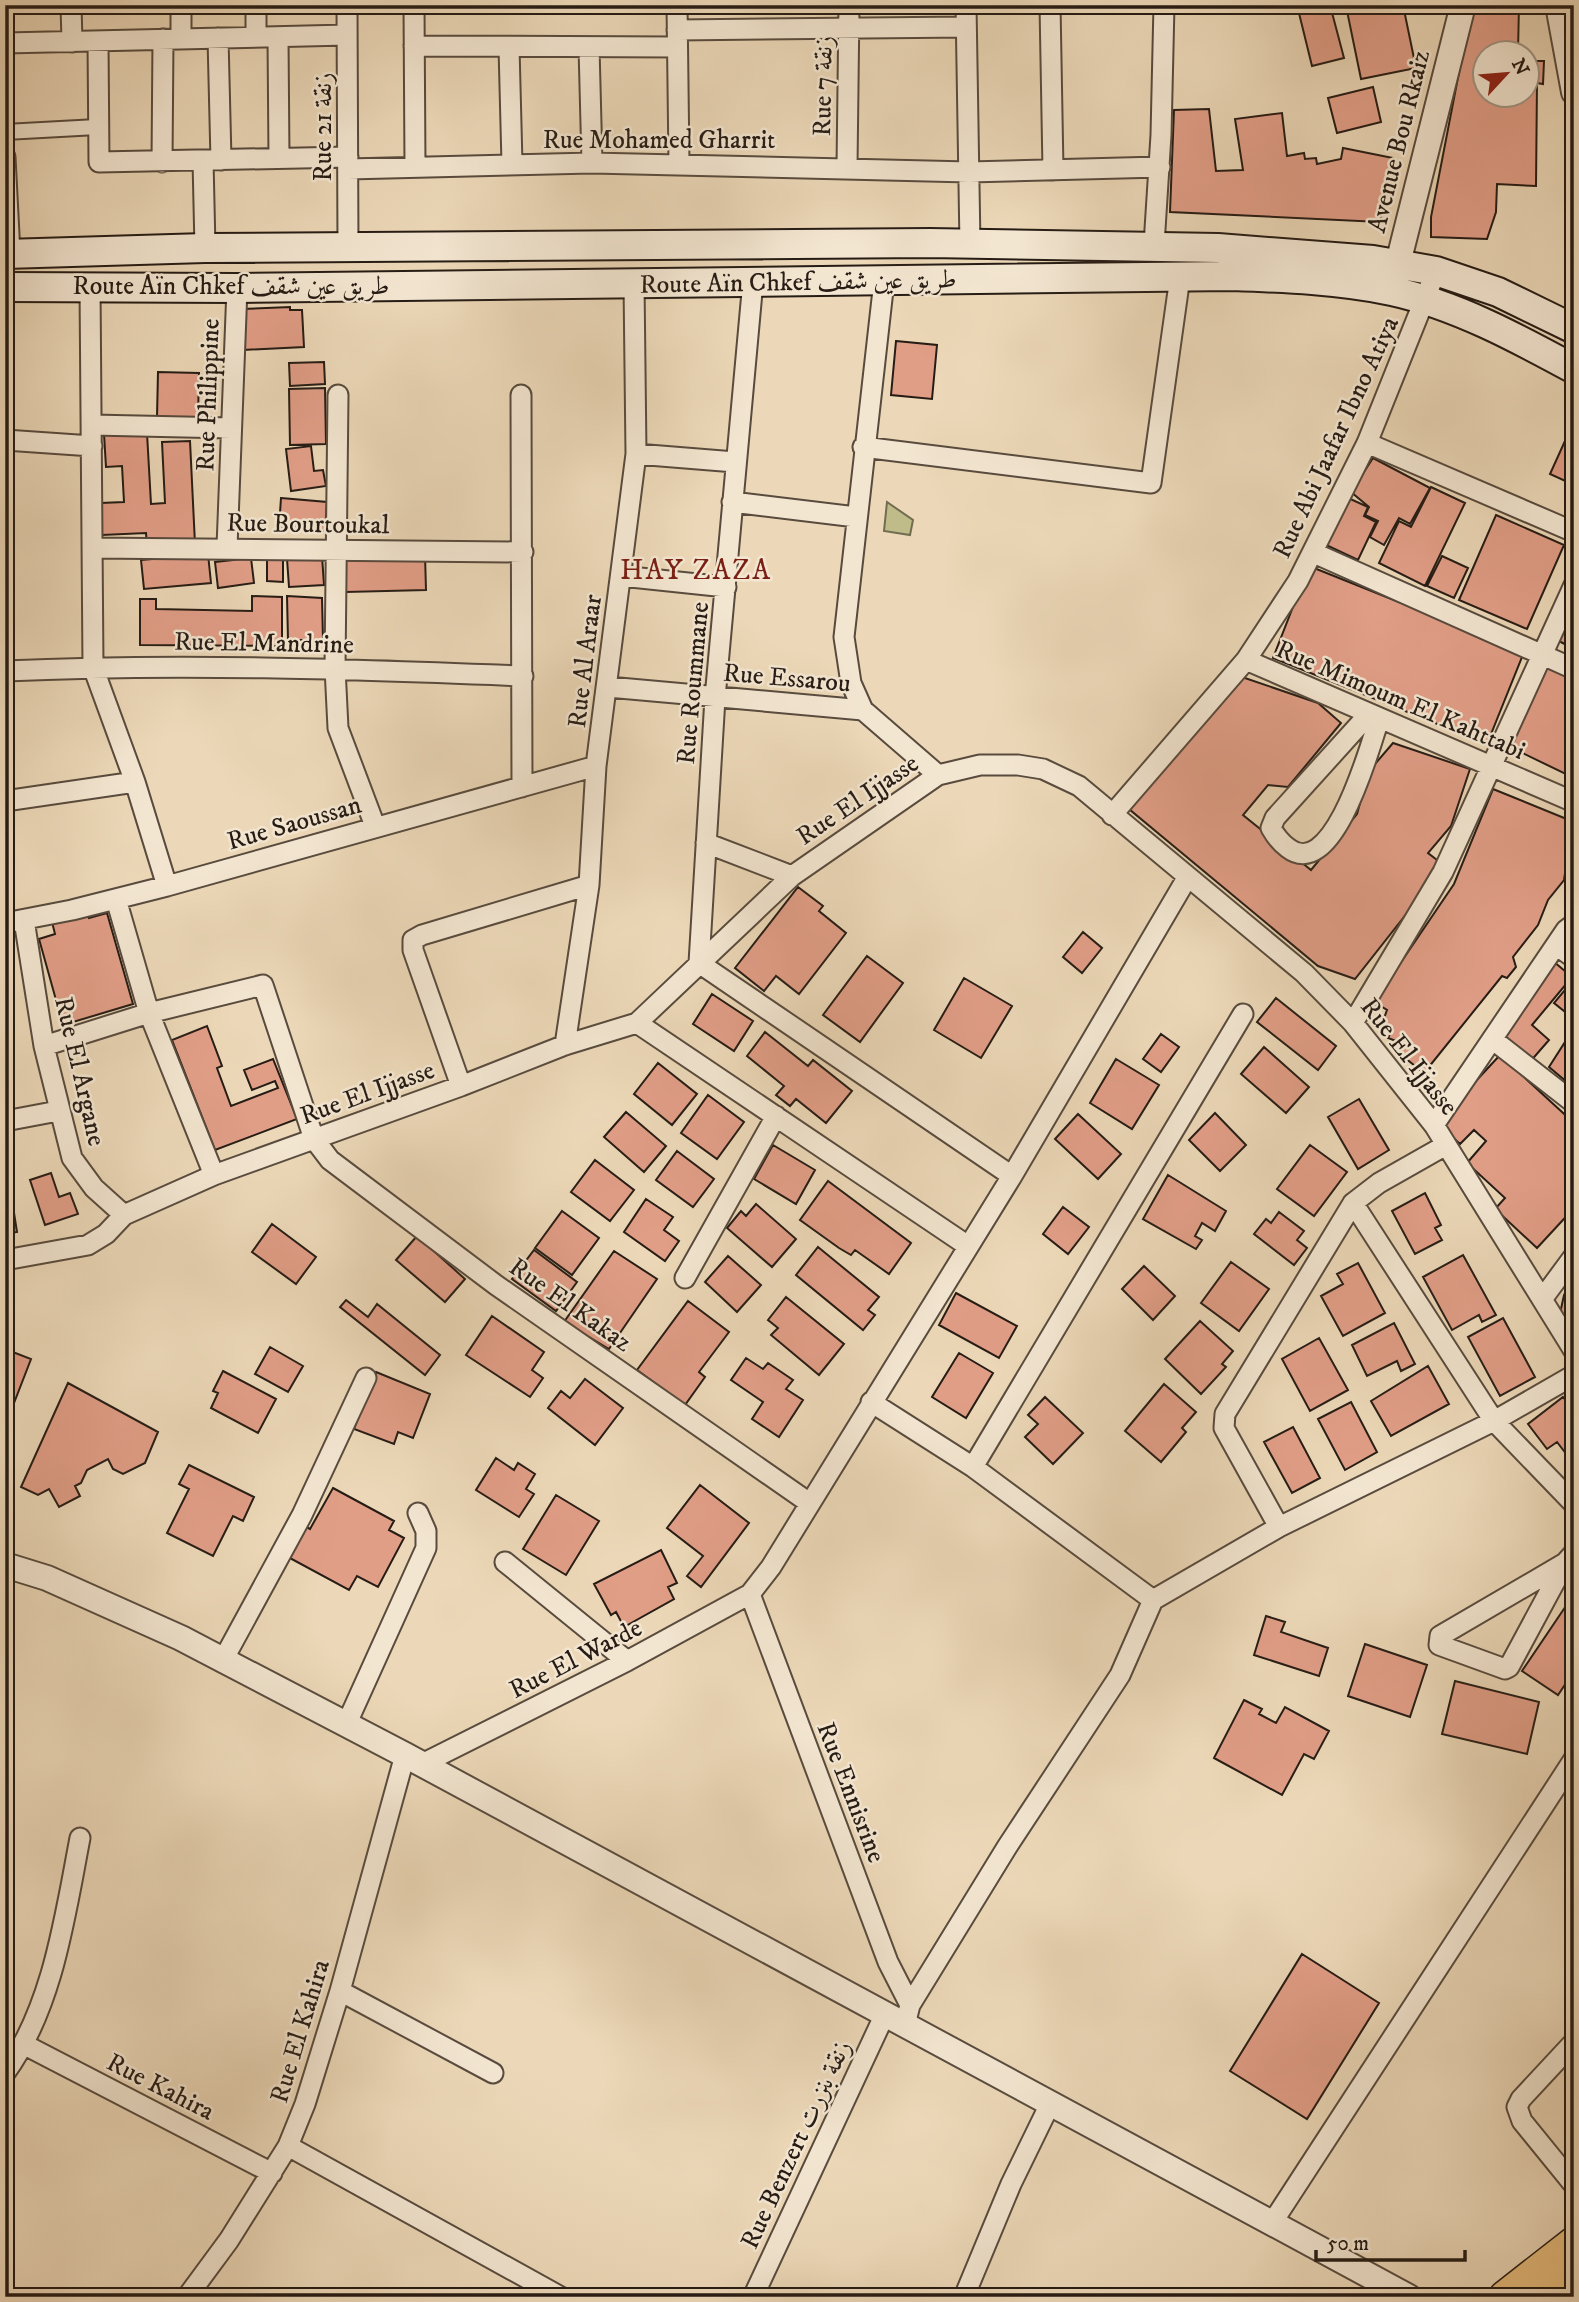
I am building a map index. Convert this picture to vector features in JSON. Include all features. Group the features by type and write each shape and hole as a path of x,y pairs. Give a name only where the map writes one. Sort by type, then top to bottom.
{"main road":[{"name":"Route Aïn Chkef طريق عين شقف","path":"8,254 205,248 970,245 1154,245 1267,250 1398,263 1436,271 1498,292 1574,329"},
{"name":"Route Aïn Chkef طريق عين شقف","path":"5,287 237,288 753,281 1294,278 1392,291 1426,300 1472,319 1574,369"},
{"path":"1505,2297 1574,2243"},
{"path":"1555,2297 1574,2282"}],"street":[{"path":"71,5 72,42"},
{"path":"162,162 172,39 181,5"},
{"path":"256,37 257,5"},
{"name":"Rue 21 زنقة","path":"347,5 348,248"},
{"path":"414,5 415,167"},
{"path":"677,5 679,164"},
{"name":"Rue 7 زنقة","path":"847,167 849,5"},
{"path":"966,5 970,245"},
{"path":"1050,5 1053,170"},
{"path":"1154,245 1160,167 1164,5"},
{"name":"Avenue Bou Rkaiz","path":"1392,291 1463,5"},
{"path":"1558,5 1574,92"},
{"path":"414,46 589,47 677,38 848,27 966,27"},
{"path":"5,43 347,35"},
{"path":"278,37 279,158"},
{"path":"205,248 218,38"},
{"path":"5,132 97,127 98,42"},
{"path":"509,47 512,164"},
{"path":"589,47 592,163"},
{"name":"Rue Mohamed Gharrit","path":"97,127 99,162 279,158 415,167 592,163 970,172 1160,167"},
{"path":"5,157 8,254"},
{"name":"Rue Abi Jaafar Ibno Atiya","path":"1112,815 1246,660 1314,553 1367,443 1436,271"},
{"path":"863,447 1151,483 1180,277"},
{"name":"Rue Roummane","path":"699,963 715,698 753,281"},
{"path":"863,710 851,683 844,636 863,447 884,281"},
{"name":"Rue Al Araar","path":"565,1045 589,885 596,766 636,454 634,284"},
{"path":"90,286 93,667 135,782 167,886"},
{"name":"Rue Philippine","path":"227,547 237,288"},
{"path":"521,395 522,787"},
{"path":"338,396 335,668 340,740 375,826"},
{"path":"92,425 231,428"},
{"path":"5,440 92,446"},
{"path":"1367,443 1574,532"},
{"path":"636,454 735,462"},
{"path":"732,502 856,517"},
{"name":"Rue Bourtoukal","path":"93,548 227,547 523,552"},
{"path":"1314,553 1574,669"},
{"path":"621,576 726,587"},
{"path":"1353,1023 1443,872 1574,585"},
{"name":"Rue Mimoum El Kahttabi","path":"1246,660 1574,802"},
{"name":"Rue El Mandrine","path":"5,671 93,667 335,668 523,676"},
{"name":"Rue Essarou","path":"608,687 863,710 938,775"},
{"path":"1374,717 1352,797 1339,823 1317,850 1308,855 1297,855 1276,838 1271,828 1275,818 1374,717"},
{"name":"Rue El Ijjasse","path":"5,1260 88,1245 106,1234 124,1215 214,1175 461,1086 565,1045 637,1023 792,876 938,775 994,764 1044,769 1079,786 1304,973 1353,1023 1434,1125 1574,1350"},
{"name":"Rue Saoussan","path":"14,921 167,886 596,766"},
{"path":"5,801 135,782"},
{"path":"706,843 792,876"},
{"path":"750,1594 771,1567 808,1502 1012,1176 1187,878"},
{"path":"461,1086 413,950 413,940 422,934 589,885"},
{"path":"116,899 149,1013 214,1175"},
{"name":"Rue El Argane","path":"14,921 58,1111 72,1158 94,1188 124,1215"},
{"path":"1434,1125 1556,946 1574,924"},
{"path":"1556,946 1574,958"},
{"path":"699,963 1012,1176"},
{"path":"44,1046 149,1013 263,985 314,1139"},
{"path":"973,1467 1243,1014"},
{"path":"637,1023 968,1246"},
{"path":"1492,1039 1574,1103"},
{"path":"5,1121 58,1111"},
{"path":"685,1278 776,1116"},
{"name":"Rue El Kakaz","path":"314,1139 330,1160 496,1285 808,1502"},
{"path":"1279,1527 1224,1428 1225,1414 1353,1203 1379,1182 1446,1145"},
{"path":"1353,1203 1494,1420 1574,1504"},
{"path":"1543,1298 1574,1256"},
{"path":"871,1402 973,1467 1153,1600 1279,1527 1494,1420 1574,1376"},
{"path":"222,1662 302,1514 366,1378"},
{"path":"345,1725 426,1548 426,1531 418,1513"},
{"path":"1569,1558 1505,1670 1439,1645 1440,1636 1569,1558"},
{"path":"505,1562 627,1661"},
{"path":"5,1565 47,1578 119,1608 414,1760 900,2015 1051,2102 1409,2297"},
{"name":"Rue El Warde","path":"414,1760 627,1661 750,1594"},
{"name":"Rue Ennisrine","path":"750,1594 888,1962 900,2015"},
{"name":"Rue Benzert زنقة بنزرت","path":"753,2297 900,2015 1120,1675 1153,1600"},
{"path":"1272,2223 1574,1759"},
{"name":"Rue El Kahira","path":"187,2297 229,2240 288,2146 305,2104 414,1760"},
{"path":"5,2073 25,2045 46,1988 80,1838"},
{"path":"340,1991 493,2073"},
{"path":"1574,2042 1521,2099 1517,2107 1522,2121 1574,2185"},
{"name":"Rue Kahira","path":"25,2045 272,2173"},
{"path":"964,2297 1011,2184 1051,2102"},
{"path":"288,2146 561,2297"}],"shaded area":[{"path":"887,502 913,520 910,535 884,531"}],"building":[{"path":"1297,5 1330,5 1344,58 1312,66"},
{"path":"1403,5 1416,68 1361,79 1346,6"},
{"path":"1472,5 1519,5 1518,38 1470,38 1470,108 1537,108 1536,186 1497,184 1496,212 1487,239 1431,237 1431,217"},
{"path":"1540,61 1544,61 1543,84 1540,84"},
{"path":"1373,87 1381,122 1337,133 1328,98"},
{"path":"1209,109 1216,171 1243,170 1235,119 1282,113 1287,156 1304,153 1305,159 1316,158 1317,164 1341,159 1343,148 1393,158 1380,222 1170,212 1174,110"},
{"path":"290,307 290,310 302,310 304,347 243,350 241,309"},
{"path":"896,341 937,345 932,399 891,395"},
{"path":"324,362 325,384 290,386 289,363"},
{"path":"158,372 199,373 198,418 157,417"},
{"path":"325,388 326,444 290,445 289,389"},
{"path":"1574,421 1574,485 1550,474"},
{"path":"147,433 151,504 165,503 162,442 190,441 195,544 147,546 146,533 102,535 101,503 124,502 122,466 106,467 104,434"},
{"path":"311,446 314,471 323,470 326,486 291,491 286,449"},
{"path":"1373,458 1430,488 1410,524 1399,518 1384,545 1370,537 1378,521 1365,515 1369,507 1351,492"},
{"path":"1431,487 1465,503 1425,586 1379,563 1399,521 1411,527"},
{"path":"1346,497 1368,507 1364,516 1376,522 1358,560 1324,544"},
{"path":"281,498 327,502 325,531 279,528"},
{"path":"1496,515 1564,545 1527,629 1459,600"},
{"path":"267,550 283,550 283,582 267,581"},
{"path":"208,554 211,583 144,589 141,560"},
{"path":"425,555 426,590 346,592 346,557"},
{"path":"322,556 324,585 289,587 287,559"},
{"path":"1442,556 1468,568 1454,598 1427,586"},
{"path":"251,558 254,583 218,588 215,562"},
{"path":"1309,566 1524,652 1487,744 1273,658"},
{"path":"252,596 282,597 282,646 140,645 140,599 156,599 156,609 252,611"},
{"path":"287,596 322,598 323,640 288,640"},
{"path":"1574,610 1574,649 1557,640"},
{"path":"1549,663 1574,676 1574,778 1508,746"},
{"path":"1239,676 1318,703 1341,723 1288,787 1268,785 1243,815 1311,870 1357,814 1369,771 1393,743 1470,769 1451,826 1428,853 1441,863 1437,875 1355,979 1318,966 1129,809"},
{"path":"1493,789 1574,822 1574,871 1566,867 1564,880 1548,900 1538,925 1513,957 1516,967 1507,978 1502,976 1424,1073 1400,1054 1404,1044 1388,1038 1393,1028 1383,1021 1387,1010 1374,1002 1454,884"},
{"path":"798,887 823,906 819,911 846,933 799,994 776,976 764,991 735,968"},
{"path":"87,912 89,918 107,913 133,1004 63,1025 39,939 55,934 52,922"},
{"path":"1083,932 1102,948 1082,973 1063,957"},
{"path":"867,956 903,983 860,1042 823,1015"},
{"path":"1553,961 1572,977 1532,1025 1549,1040 1529,1063 1504,1037"},
{"path":"964,978 1012,1006 981,1058 934,1030"},
{"path":"1574,979 1574,1019 1554,1003"},
{"path":"712,994 753,1021 734,1051 693,1024"},
{"path":"1276,998 1336,1046 1318,1070 1257,1022"},
{"path":"207,1026 222,1066 217,1068 231,1106 278,1088 275,1081 252,1090 244,1070 273,1059 297,1119 215,1150 172,1040"},
{"path":"765,1032 808,1066 813,1060 852,1091 826,1123 796,1099 790,1106 776,1095 784,1086 747,1056"},
{"path":"1161,1034 1179,1047 1161,1072 1143,1059"},
{"path":"1565,1042 1574,1048 1574,1088 1549,1067"},
{"path":"1264,1047 1309,1087 1286,1113 1241,1074"},
{"path":"1500,1055 1574,1123 1574,1208 1537,1248 1495,1209 1505,1198 1467,1163 1486,1141 1474,1130 1460,1144 1437,1123"},
{"path":"1116,1059 1159,1085 1132,1129 1090,1103"},
{"path":"658,1063 697,1094 672,1125 634,1094"},
{"path":"708,1095 744,1122 717,1159 681,1133"},
{"path":"1359,1099 1389,1150 1358,1169 1328,1117"},
{"path":"626,1112 666,1146 644,1172 604,1137"},
{"path":"1215,1113 1246,1145 1220,1171 1189,1140"},
{"path":"1078,1114 1121,1154 1098,1179 1055,1139"},
{"path":"773,1145 815,1170 796,1204 754,1179"},
{"path":"1310,1145 1347,1172 1314,1216 1277,1189"},
{"path":"677,1151 714,1179 693,1207 656,1180"},
{"path":"595,1160 634,1190 610,1221 571,1192"},
{"path":"51,1173 59,1197 70,1193 78,1214 45,1225 30,1180"},
{"path":"1168,1175 1226,1211 1215,1231 1202,1223 1195,1236 1202,1240 1196,1249 1143,1219"},
{"path":"9,1181 17,1232 5,1234 5,1182"},
{"path":"828,1181 911,1243 889,1274 855,1250 851,1255 839,1248 800,1220"},
{"path":"1425,1193 1441,1225 1435,1228 1442,1240 1415,1254 1392,1211"},
{"path":"646,1199 673,1217 664,1230 679,1241 665,1261 624,1232"},
{"path":"756,1204 796,1239 772,1267 727,1228 741,1211 746,1216"},
{"path":"1063,1207 1089,1227 1068,1254 1043,1234"},
{"path":"562,1211 599,1238 572,1275 535,1248"},
{"path":"1279,1212 1304,1231 1297,1240 1307,1248 1294,1265 1254,1234 1266,1219 1271,1223"},
{"path":"272,1224 316,1257 296,1284 252,1252"},
{"path":"417,1236 465,1279 445,1302 396,1260"},
{"path":"818,1247 879,1297 868,1310 875,1315 863,1330 796,1275"},
{"path":"534,1250 577,1282 556,1311 512,1279"},
{"path":"614,1251 657,1279 609,1349 564,1322"},
{"path":"1463,1255 1496,1315 1482,1322 1479,1315 1452,1330 1423,1277"},
{"path":"728,1256 761,1285 737,1312 705,1282"},
{"path":"1231,1262 1269,1289 1239,1331 1201,1303"},
{"path":"1358,1263 1385,1313 1343,1336 1321,1296 1343,1284 1337,1274"},
{"path":"1144,1266 1175,1296 1153,1320 1122,1289"},
{"path":"1574,1276 1574,1321 1559,1318 1564,1295"},
{"path":"956,1293 1017,1326 999,1358 939,1325"},
{"path":"786,1297 844,1344 819,1375 771,1335 778,1328 768,1320"},
{"path":"346,1300 368,1317 377,1304 440,1355 425,1375 340,1307"},
{"path":"688,1301 729,1332 699,1372 705,1377 685,1405 637,1370"},
{"path":"492,1316 544,1352 532,1370 543,1378 530,1397 466,1355"},
{"path":"1503,1318 1535,1377 1500,1396 1468,1337"},
{"path":"1200,1321 1233,1351 1222,1364 1226,1367 1201,1394 1165,1359"},
{"path":"1394,1323 1415,1364 1401,1371 1397,1361 1367,1376 1352,1345"},
{"path":"1319,1338 1348,1390 1310,1411 1282,1359"},
{"path":"270,1347 303,1366 288,1392 255,1374"},
{"path":"5,1349 31,1359 14,1403 5,1400"},
{"path":"959,1353 993,1373 966,1418 932,1397"},
{"path":"746,1358 763,1369 768,1363 793,1380 786,1389 803,1400 779,1437 752,1419 763,1402 731,1380"},
{"path":"1428,1366 1449,1404 1391,1436 1371,1401"},
{"path":"223,1371 276,1399 258,1433 211,1408 218,1393 213,1391"},
{"path":"376,1372 430,1394 413,1438 398,1432 394,1444 354,1429"},
{"path":"585,1379 623,1408 595,1445 548,1408 561,1391 570,1398"},
{"path":"68,1383 158,1432 145,1463 123,1474 113,1469 108,1459 87,1470 81,1483 75,1486 80,1496 59,1507 49,1489 38,1495 21,1487"},
{"path":"1164,1384 1196,1412 1182,1428 1186,1432 1161,1462 1125,1431"},
{"path":"1045,1397 1083,1433 1053,1464 1025,1437 1038,1424 1028,1415"},
{"path":"1563,1397 1567,1402 1574,1397 1574,1464 1557,1442 1547,1449 1528,1424"},
{"path":"1351,1402 1377,1452 1345,1470 1318,1419"},
{"path":"1293,1427 1320,1478 1292,1493 1264,1442"},
{"path":"496,1458 514,1470 518,1463 535,1474 526,1489 534,1494 519,1517 476,1490"},
{"path":"189,1465 254,1497 243,1521 233,1516 213,1556 167,1533 189,1489 179,1484"},
{"path":"700,1485 749,1523 701,1587 687,1576 703,1556 667,1528"},
{"path":"333,1488 394,1521 389,1530 404,1538 378,1587 357,1576 349,1590 288,1557 305,1526 310,1529"},
{"path":"556,1495 599,1521 566,1575 523,1549"},
{"path":"661,1550 677,1583 668,1587 674,1599 624,1627 616,1612 611,1615 594,1584"},
{"path":"1574,1594 1574,1671 1558,1695 1522,1671"},
{"path":"1266,1616 1285,1622 1281,1632 1328,1648 1319,1676 1254,1655"},
{"path":"1365,1644 1427,1665 1410,1717 1348,1696"},
{"path":"1455,1681 1539,1702 1527,1754 1442,1734"},
{"path":"1244,1700 1262,1709 1259,1714 1276,1723 1285,1707 1329,1731 1314,1759 1304,1754 1282,1795 1214,1758"},
{"path":"1302,1954 1379,2003 1307,2119 1230,2071"}],"district":[{"name":"HAY ZAZA","path":"696,569"}]}
